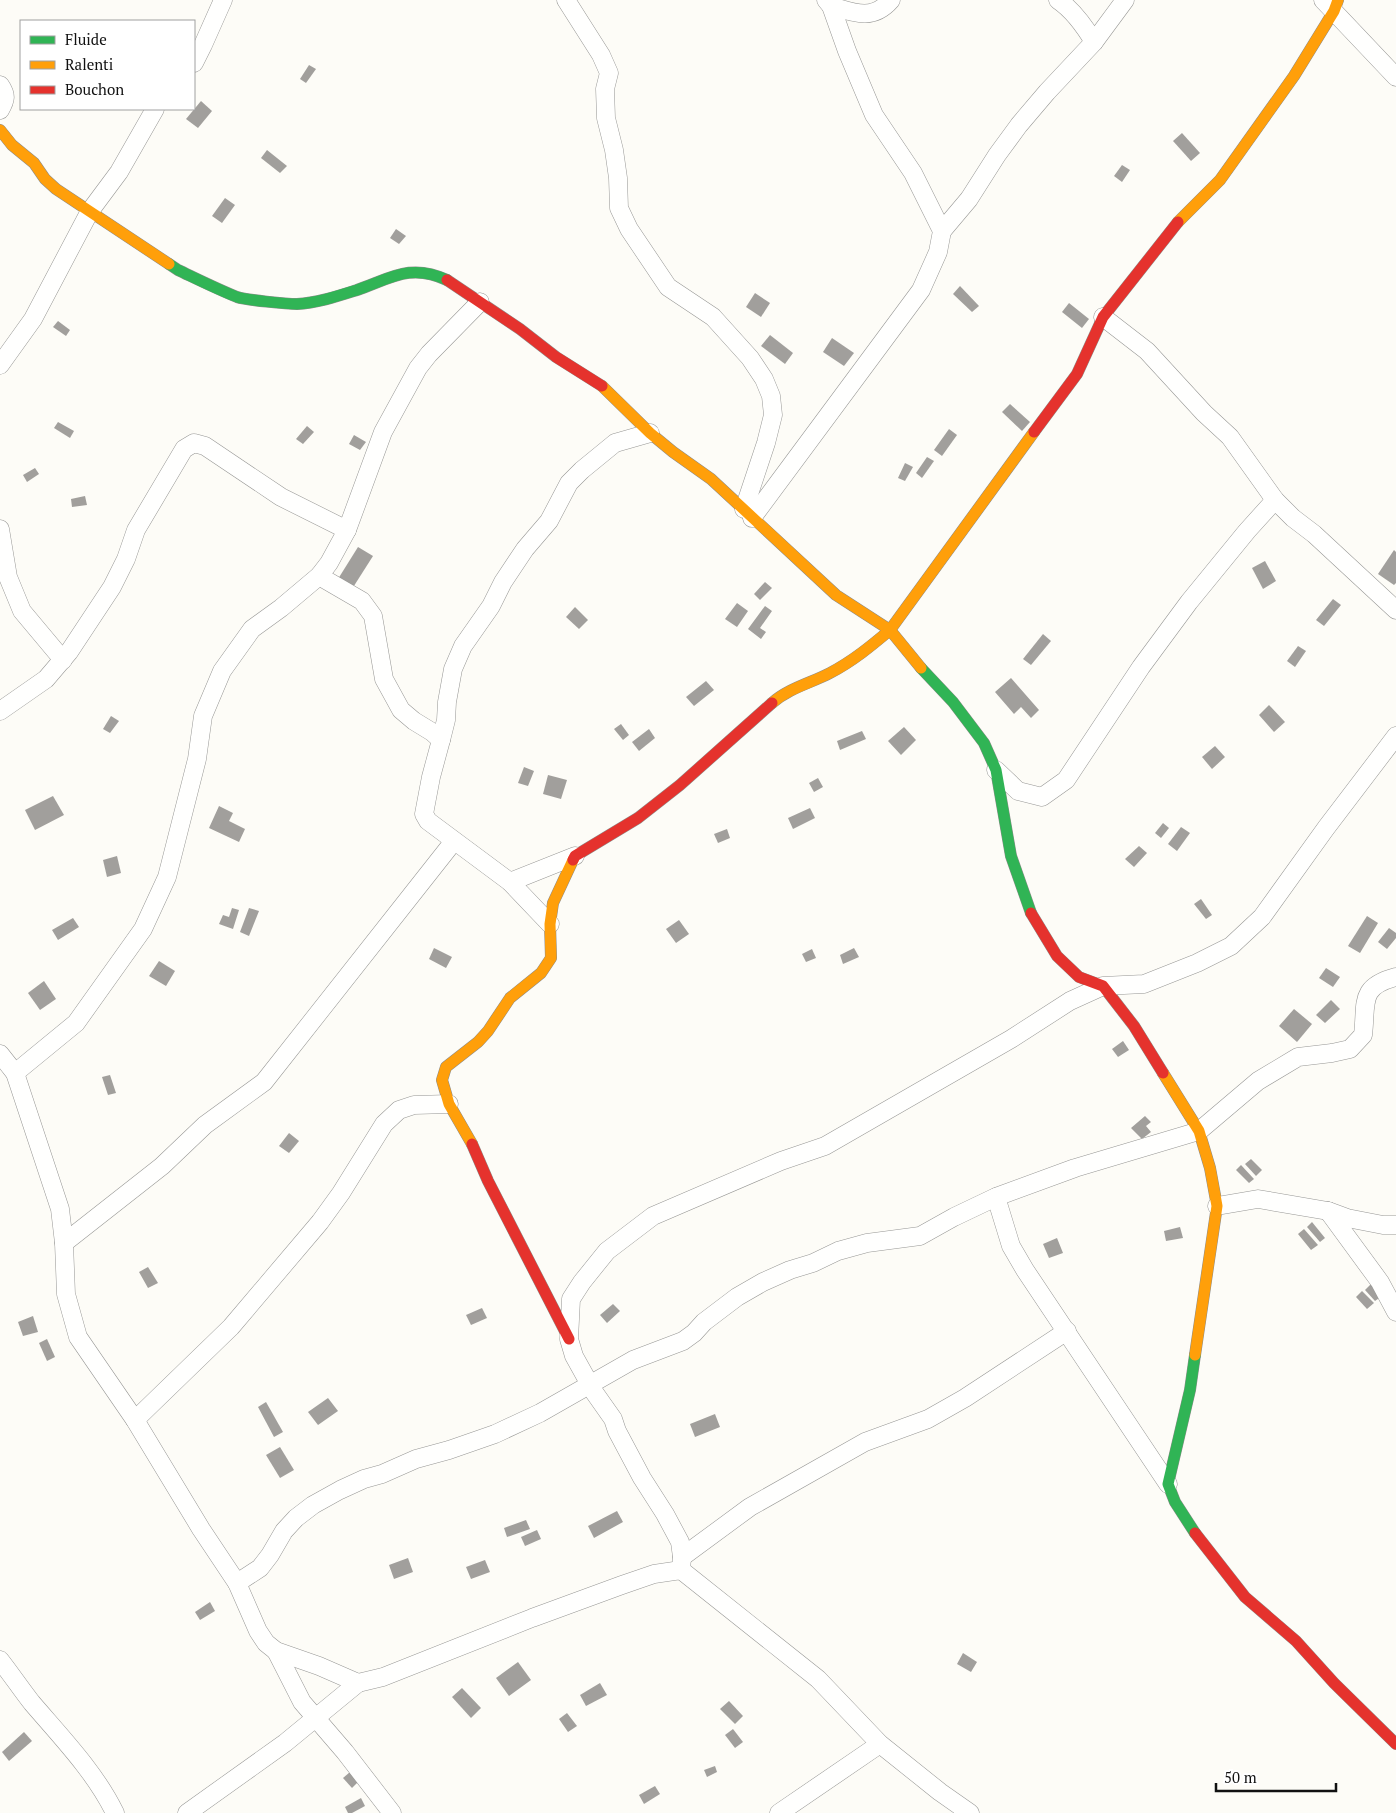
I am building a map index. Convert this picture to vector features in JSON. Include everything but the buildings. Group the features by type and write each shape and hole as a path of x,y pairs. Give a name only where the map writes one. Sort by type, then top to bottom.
{"street":[{"path":"195,60 223,0"},
{"path":"566,0 601,55 609,73 605,89 606,118 614,150 618,178 619,208 629,229 668,288 713,317 750,358 764,379 771,396 773,415 748,513"},
{"path":"829,3 853,13 873,14 891,0"},
{"path":"1058,0 1070,11 1094,42"},
{"path":"748,513 921,290 938,252 942,232 969,199 1019,125 1094,42 1125,0"},
{"path":"829,3 874,115 913,173 942,232"},
{"path":"510,882 575,856 638,818 680,785 782,695 830,673 854,659 890,630 1077,374 1103,318 1174,224 1220,180 1294,76 1332,4 1396,77"},
{"path":"0,86 5,93 5,101 0,110"},
{"path":"0,365 33,319 90,211 119,172 154,110"},
{"path":"0,130 12,145 34,164 45,179 56,189 178,270 239,298 296,304 314,302 357,290 385,278 415,272 434,274 451,282 520,329 556,357 604,387 650,433 711,479 836,595 890,630 931,680 953,702 984,743 996,770 1011,856 1028,908 1057,956 1079,978 1103,986 1134,1026 1199,1131 1210,1168 1217,1206 1190,1390 1168,1484"},
{"path":"15,1073 76,1023 143,929 168,877 197,759 203,716 222,670 252,629 320,576 347,530 383,432 418,368 428,354 480,302"},
{"path":"1103,318 1148,351 1204,413 1230,438 1275,500 1396,610"},
{"path":"550,924 510,882 428,821 424,814 431,777 446,720 453,669 463,646 490,606 503,582 549,520 569,483 614,443 650,433"},
{"path":"0,711 46,678 63,660 112,587 126,559 136,530 184,449 194,442 205,446 281,498 347,530"},
{"path":"996,770 1018,791 1042,797 1066,780 1141,667 1189,602 1275,500"},
{"path":"0,530 8,577 22,610 63,660"},
{"path":"320,576 362,601 373,616 384,678 401,710 441,740"},
{"path":"568,1339 571,1299 582,1282 607,1251 653,1216 781,1161 825,1146 1011,1039 1070,1000 1103,986 1144,984 1197,963 1231,946 1262,917 1326,828 1396,736"},
{"path":"64,1243 162,1166 205,1125 264,1082 454,841"},
{"path":"575,856 553,903 550,924 551,958 540,973 510,998 488,1031 478,1042 446,1067 442,1080 449,1104 471,1142 488,1181 568,1339 574,1356 594,1392 613,1419 617,1431 642,1478 669,1520 680,1542 681,1564 818,1679 880,1744 940,1792 970,1813"},
{"path":"237,1583 260,1568 284,1531 296,1518 329,1496 416,1459 495,1434 540,1413 633,1360 683,1341 737,1297 772,1278 813,1263 838,1251 867,1244 920,1236 996,1197 1075,1168 1199,1131 1258,1081 1298,1057 1350,1049 1363,1035 1365,997 1374,986 1384,980 1396,977"},
{"path":"0,1054 15,1073 60,1209 64,1243 66,1294 78,1338 135,1420 237,1583 258,1631 266,1643 276,1651 319,1666 358,1683"},
{"path":"135,1420 230,1327 320,1222 341,1193 384,1124 399,1110 414,1105 449,1104"},
{"path":"996,1197 1011,1246 1025,1270 1168,1484 1175,1502 1203,1545 1245,1597 1296,1641 1334,1683 1396,1744"},
{"path":"1217,1206 1258,1199 1328,1211 1347,1218 1383,1225 1396,1225"},
{"path":"1328,1211 1380,1282 1396,1312"},
{"path":"186,1813 285,1743 358,1683 383,1677 532,1618 681,1564 750,1507 865,1442 928,1419 965,1398 1067,1331"},
{"path":"276,1651 302,1702 345,1752 392,1813"},
{"path":"0,1660 31,1701 71,1748 107,1796 116,1813"},
{"path":"779,1813 880,1744"}],"traffic: fast":[{"path":"169,264 237,297 292,304 327,299 401,274 423,273 447,280"},
{"path":"921,668 953,702 984,743 996,770 1011,856 1031,913"},
{"path":"1195,1355 1190,1390 1168,1484 1175,1502 1195,1533"}],"traffic: slow":[{"path":"1178,222 1220,180 1294,76 1334,11 1338,0"},
{"path":"0,130 12,145 34,163 45,179 56,189 169,264"},
{"path":"602,386 650,433 711,479 836,595 890,630 921,668"},
{"path":"772,703 786,693 830,673 869,647 890,630 1034,432"},
{"path":"472,1144 449,1104 442,1080 446,1067 478,1042 488,1031 510,998 541,973 551,958 550,924 553,903 573,860"},
{"path":"1163,1073 1199,1131 1210,1168 1217,1206 1195,1355"}],"traffic: jam":[{"path":"1034,432 1077,374 1103,317 1178,222"},
{"path":"447,280 520,329 556,357 602,386"},
{"path":"573,860 575,856 638,818 680,785 772,703"},
{"path":"1031,913 1057,956 1079,977 1103,986 1134,1026 1163,1073"},
{"path":"472,1144 488,1181 569,1339"},
{"path":"1195,1533 1245,1597 1296,1641 1334,1683 1396,1744"}]}
